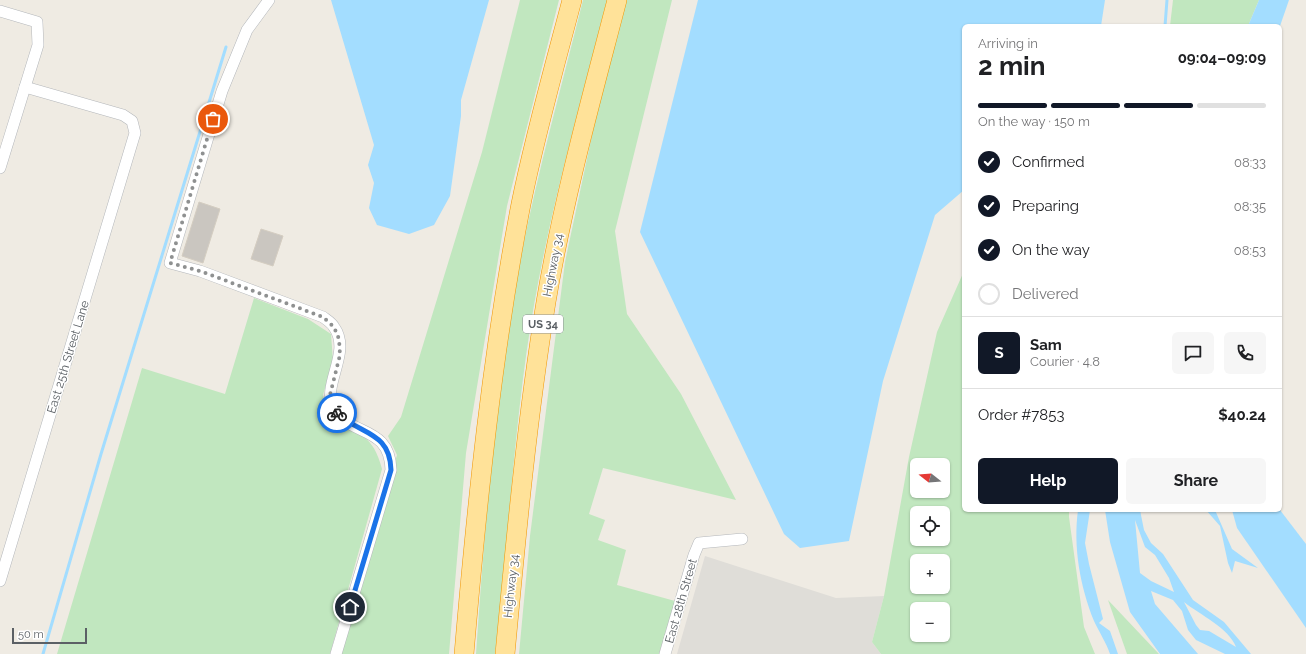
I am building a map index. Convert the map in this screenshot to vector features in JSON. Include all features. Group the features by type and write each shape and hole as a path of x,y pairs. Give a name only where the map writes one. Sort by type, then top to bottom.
{"highway":[{"path":"464,654 484,450 498,341 522,202 548,88 572,0"},
{"name":"Highway 34","path":"505,654 530,408 546,301 568,191 617,0"}],"street":[{"path":"269,0 247,30 222,91 170,263 200,271 323,317 334,327 339,339 340,355 330,395 333,406 337,414 352,425 377,436 391,457 391,470 336,654"},
{"path":"0,11 36,22 38,45 0,168"},
{"name":"East 25th Street Lane","path":"0,581 135,133 132,121 123,115 25,87"},
{"name":"East 28th Street","path":"665,654 694,555 700,544 742,540"}],"shaded area":[{"path":"705,556 836,598 884,596 872,642 881,654 677,654"}],"green space":[{"path":"520,0 559,0 507,206 466,453 449,654 339,654 397,455 388,436 401,417 482,152"},
{"path":"583,0 607,0 558,190 534,305 521,391 495,654 476,654 494,436 512,306 535,190"},
{"path":"625,0 672,0 615,231 627,314 681,394 736,500 603,468 589,514 605,520 598,540 626,550 617,585 675,601 659,654 519,654 530,536 565,262 601,93"},
{"path":"1173,0 1259,0 1249,24 1170,24"},
{"path":"962,276 962,512 1069,512 1084,627 1095,654 881,654 872,642 884,596 909,457 937,332"},
{"path":"254,298 308,319 331,334 333,361 323,395 329,418 363,436 374,449 382,469 330,654 57,654 142,368 225,394"},
{"path":"1108,600 1159,654 1127,654"}],"water":[{"path":"331,0 489,0 461,100 461,116 450,196 434,225 409,234 377,225 369,208 374,183 368,165 374,145"},
{"path":"698,0 1105,0 1101,24 962,24 962,192 935,215 883,381 849,541 800,548 784,534 640,232"},
{"path":"1259,0 1289,0 1281,24 1249,24"},
{"path":"1078,512 1090,512 1085,543 1103,619 1099,623 1110,631 1118,654 1110,654 1089,608 1081,580 1077,552"},
{"path":"1105,512 1140,512 1144,530 1151,543 1163,554 1193,600 1224,622 1251,654 1225,654 1196,640 1188,630 1182,611 1173,600 1151,591 1155,604 1198,654 1160,654 1130,612 1110,542","holes":["1135,520 1145,547 1155,555 1169,578 1174,592 1151,581 1140,573","1184,602 1221,628 1236,647 1209,631 1200,630"]},
{"path":"1208,512 1216,512 1232,549 1258,568 1235,561 1232,573 1228,563 1220,526"},
{"path":"1233,512 1282,512 1306,544 1306,628 1237,528"}],"building":[{"path":"199,202 220,209 203,263 182,256"},
{"path":"261,229 283,236 273,266 251,259"}],"waterway":[{"path":"1165,24 1167,0"},
{"path":"43,654 101,454 226,47"}],"way so far":[{"path":"213,119 170,263 200,271 262,296 323,317 334,327 339,339 340,355 330,395 337,413"}],"route":[{"path":"337,413 352,425 377,436 391,457 391,470 350,607"}]}
